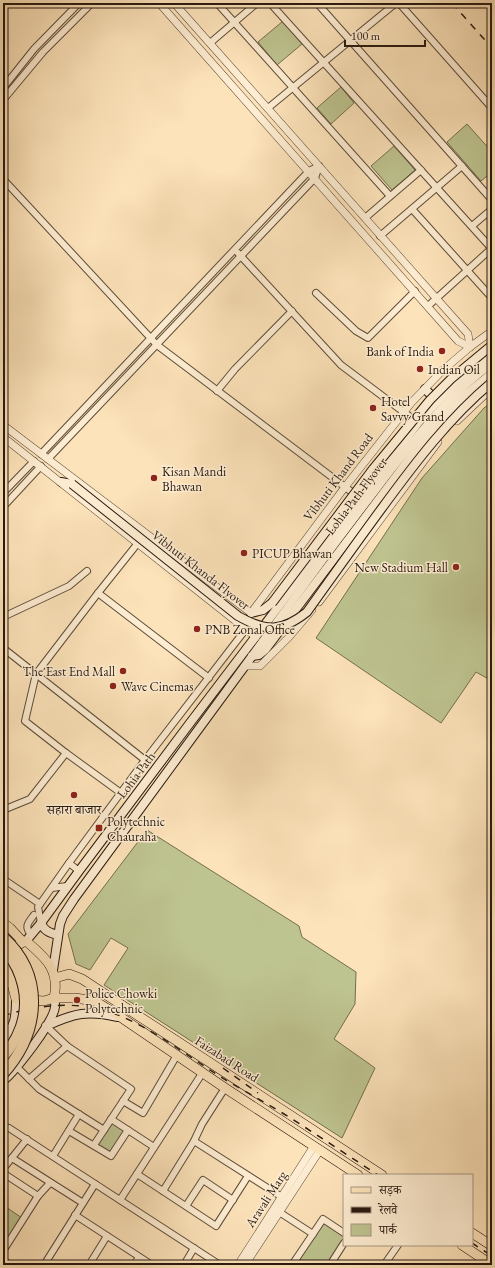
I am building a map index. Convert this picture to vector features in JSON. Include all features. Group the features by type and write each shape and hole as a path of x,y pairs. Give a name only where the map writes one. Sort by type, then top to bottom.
{"highway":[{"path":"3,1074 17,1056 24,1042 31,1026 34,1008 33,989 28,974 9,942 4,930"},
{"path":"3,947 13,960 21,977 25,991 25,1005 23,1023 17,1038 3,1057"}],"main road":[{"name":"Lohia Path Flyover","path":"251,613 263,610 272,603 373,469 430,400 451,379 492,345"},
{"name":"Lohia Path Flyover","path":"266,624 418,423 437,402 481,362 492,354"},
{"name":"Lohia Path Flyover","path":"240,675 252,656 352,520 462,388 492,363"},
{"name":"Lohia Path Flyover","path":"422,436 464,396 492,373"},
{"name":"Vibhuti Khanda Flyover","path":"62,482 72,484 238,616 251,624 266,628 276,628 296,621 307,612 394,492 436,438 471,400 492,382"},
{"path":"425,389 437,402"},
{"name":"Lohia Path","path":"27,939 41,923 67,886 266,624"},
{"name":"Lohia Path","path":"54,974 58,935 63,916 240,675"},
{"path":"41,923 46,931 58,935"},
{"path":"3,1081 17,1067 46,1026 55,1007 54,998 56,988 54,974 47,960 27,939 4,930"},
{"path":"3,955 27,939"},
{"path":"3,962 11,980 16,999 16,1019 3,1041"},
{"name":"Faizabad Road","path":"54,974 68,974 82,979 380,1174"},
{"path":"16,999 44,1001 54,998"},
{"name":"Faizabad Road","path":"54,998 75,998 95,1001 356,1174"},
{"path":"46,1026 84,1012 101,1013 122,1018"},
{"path":"13,1025 17,1025 31,1032 37,1040"},
{"path":"473,1234 492,1246"},
{"path":"464,1246 492,1265"}],"street":[{"path":"3,88 34,49 79,3"},
{"path":"3,100 42,52 92,3"},
{"path":"159,3 458,341 470,347"},
{"path":"174,3 468,334 470,347"},
{"path":"217,3 390,196"},
{"path":"210,43 258,3"},
{"path":"270,3 492,248 428,306"},
{"path":"317,3 492,200"},
{"path":"268,108 397,3 492,108"},
{"path":"41,454 309,171 319,166"},
{"path":"48,459 315,178 319,166"},
{"path":"380,236 462,166"},
{"path":"365,218 421,170"},
{"path":"3,179 157,345 360,498"},
{"path":"412,209 492,298"},
{"path":"472,226 492,209"},
{"path":"235,249 341,365 418,423"},
{"path":"210,289 211,274"},
{"path":"316,293 356,331 368,338 415,291"},
{"path":"217,391 235,369 292,311"},
{"name":"Vibhuti Khand Road","path":"251,613 345,487 403,413 438,375 470,347 492,331"},
{"path":"246,666 260,666 304,621 437,443 460,417 492,388"},
{"path":"3,425 251,613"},
{"path":"3,437 62,482 256,637"},
{"path":"3,493 34,461"},
{"path":"3,506 41,466"},
{"path":"121,793 25,721 36,674 138,543"},
{"path":"3,617 69,586 87,571"},
{"path":"98,593 209,678"},
{"path":"221,610 230,598"},
{"path":"41,923 38,908 40,904 145,760 246,629"},
{"path":"3,648 145,760"},
{"path":"3,809 30,799 66,753"},
{"path":"69,863 79,871"},
{"path":"3,879 40,904"},
{"path":"58,879 67,886"},
{"path":"52,888 67,886"},
{"path":"27,939 27,924 34,915"},
{"path":"46,1026 67,1046 131,1089 94,1145"},
{"path":"29,1079 67,1046"},
{"path":"123,1100 143,1113 177,1055"},
{"path":"17,1067 39,1089 104,1130"},
{"path":"120,1200 203,1072"},
{"path":"162,1191 194,1141 202,1124 225,1088"},
{"path":"53,1156 79,1114"},
{"path":"111,1119 154,1147"},
{"path":"9,1128 220,1265"},
{"path":"69,1131 111,1156 128,1130"},
{"path":"3,1169 27,1139"},
{"path":"194,1141 284,1199"},
{"name":"Aravali Marg","path":"238,1265 276,1211 317,1148"},
{"path":"12,1158 83,1203"},
{"path":"3,1173 38,1196"},
{"path":"137,1174 216,1226 248,1176"},
{"path":"186,1206 203,1180 233,1200"},
{"path":"3,1251 38,1196 50,1183"},
{"path":"44,1265 95,1184"},
{"path":"276,1211 313,1234"},
{"name":"Aravali Marg","path":"245,1265 276,1211"},
{"path":"75,1215 152,1265"},
{"path":"292,1265 323,1219 343,1232"},
{"path":"89,1265 107,1236"},
{"path":"330,1265 343,1245"},
{"path":"384,1265 397,1246"},
{"path":"184,1265 194,1248"},
{"path":"134,1265 140,1257"},
{"path":"3,1260 10,1265"}],"green space":[{"path":"283,21 302,44 277,65 258,42"},
{"path":"341,87 354,103 331,124 317,108"},
{"path":"467,124 492,152 492,172 481,181 447,142"},
{"path":"394,146 415,170 392,190 371,166"},
{"path":"492,402 492,681 476,672 441,723 316,638 422,478 484,408"},
{"path":"147,830 299,926 302,937 356,972 355,1004 334,1039 375,1068 342,1138 104,985 128,948 111,938 90,970 76,964 68,934"},
{"path":"111,1122 125,1131 110,1154 96,1145"},
{"path":"3,1205 22,1218 3,1247"},
{"path":"323,1223 343,1235 343,1240 326,1265 296,1265"}],"railway":[{"path":"452,3 492,48"},
{"path":"3,1016 29,1009 68,1005 94,1008 124,1017 170,1043 214,1073 296,1122 376,1174"},
{"path":"223,1068 258,1093"},
{"path":"473,1244 492,1256"}],"place":[{"name":"Bank of India","path":"442,351"},
{"name":"Indian Oil","path":"420,369"},
{"name":"Hotel Savvy Grand","path":"373,408"},
{"name":"Kisan Mandi Bhawan","path":"154,478"},
{"name":"PICUP Bhawan","path":"244,553"},
{"name":"New Stadium Hall","path":"456,567"},
{"name":"PNB Zonal Office","path":"197,629"},
{"name":"The East End Mall","path":"123,671"},
{"name":"Wave Cinemas","path":"113,686"},
{"name":"सहारा बाजार","path":"74,795"},
{"name":"Polytechnic Chauraha","path":"99,828"},
{"name":"Police Chowki Polytechnic","path":"77,1000"}]}
